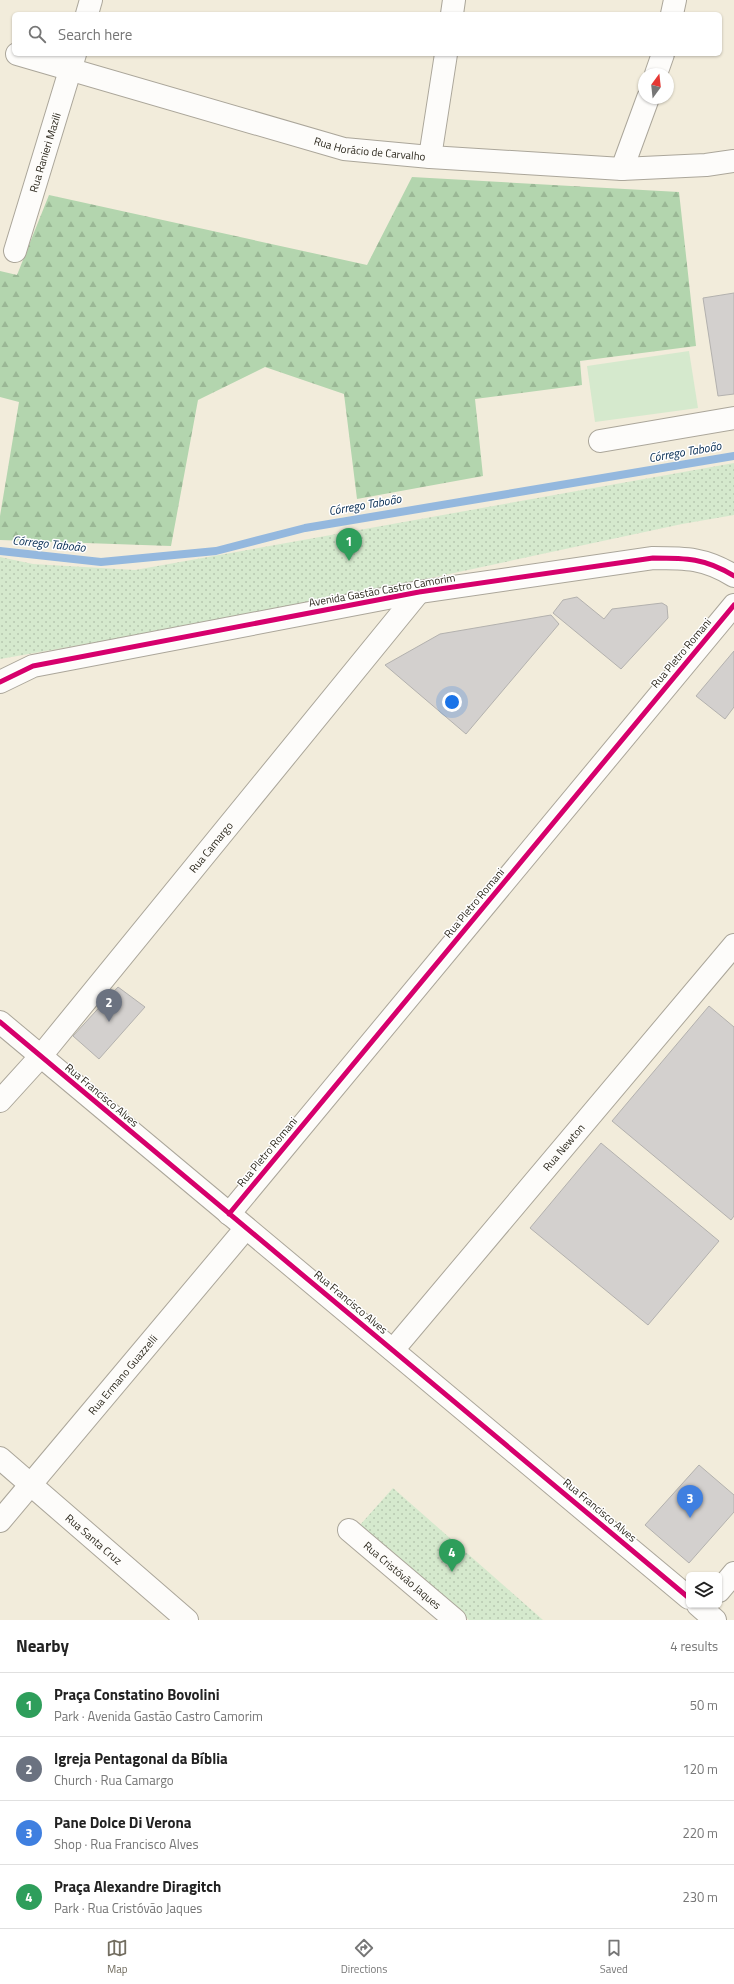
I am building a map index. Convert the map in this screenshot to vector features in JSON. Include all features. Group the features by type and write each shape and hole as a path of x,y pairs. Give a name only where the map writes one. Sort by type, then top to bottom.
{"street":[{"path":"88,12 92,0"},
{"path":"452,12 454,0"},
{"path":"672,12 675,0"},
{"path":"0,49 12,52"},
{"name":"Rua Horácio de Carvalho","path":"31,56 73,62 344,149 430,157 622,169 706,165 734,161"},
{"path":"430,157 446,56"},
{"path":"658,68 662,56"},
{"name":"Rua Ranieri Mazili","path":"14,251 73,62"},
{"path":"622,169 646,104"},
{"path":"600,441 734,418"},
{"name":"Avenida Gastão Castro Camorim","path":"0,682 33,666 419,592 653,558 688,558 717,565 734,576"},
{"name":"Rua Camargo","path":"0,1101 40,1057 419,592"},
{"name":"Rua Pletro Romani","path":"229,1214 734,605"},
{"name":"Rua Newton","path":"393,1350 734,945"},
{"name":"Rua Francisco Alves","path":"0,1022 40,1057 393,1350 701,1610"},
{"name":"Rua Ermano Guazzelli","path":"0,1521 246,1228"},
{"name":"Rua Santa Cruz","path":"0,1458 187,1620"},
{"name":"Rua Cristóvão Jaques","path":"349,1530 455,1620"},
{"path":"722,1587 734,1573"}],"green space":[{"path":"412,177 679,192 696,346 580,361 582,385 475,399 483,476 357,499 344,394 265,367 198,400 171,546 0,540 0,516 19,402 0,397 0,271 17,275 49,195 367,265"},
{"path":"689,351 698,408 595,422 587,366"},
{"path":"734,463 734,515 682,524 281,610 0,659 0,557 33,564 135,570"},
{"path":"393,1488 543,1620 469,1620 360,1525"}],"building":[{"path":"734,293 734,394 718,396 703,298"},
{"path":"577,597 604,619 612,609 662,603 667,606 668,618 621,669 553,613 563,600"},
{"path":"551,615 559,624 466,734 385,665 440,634"},
{"path":"734,651 734,707 725,719 696,696"},
{"path":"118,987 145,1007 99,1059 73,1036"},
{"path":"709,1006 734,1027 734,1216 731,1220 612,1121"},
{"path":"601,1143 719,1241 648,1325 530,1228"},
{"path":"699,1465 734,1495 734,1512 689,1563 645,1525"}],"waterway":[{"name":"Córrego Taboão","path":"0,551 101,562 216,551 305,528 734,456"}],"cycle path":[{"path":"0,682 33,666 419,592 653,558 695,560 724,570 734,576"},
{"path":"229,1214 734,605"},
{"path":"0,1022 686,1595"}],"place":[{"name":"Praça Constatino Bovolini","path":"349,561"},
{"name":"Igreja Pentagonal da Bíblia","path":"109,1022"},
{"name":"Pane Dolce Di Verona","path":"690,1518"},
{"name":"Praça Alexandre Diragitch","path":"452,1572"}]}
